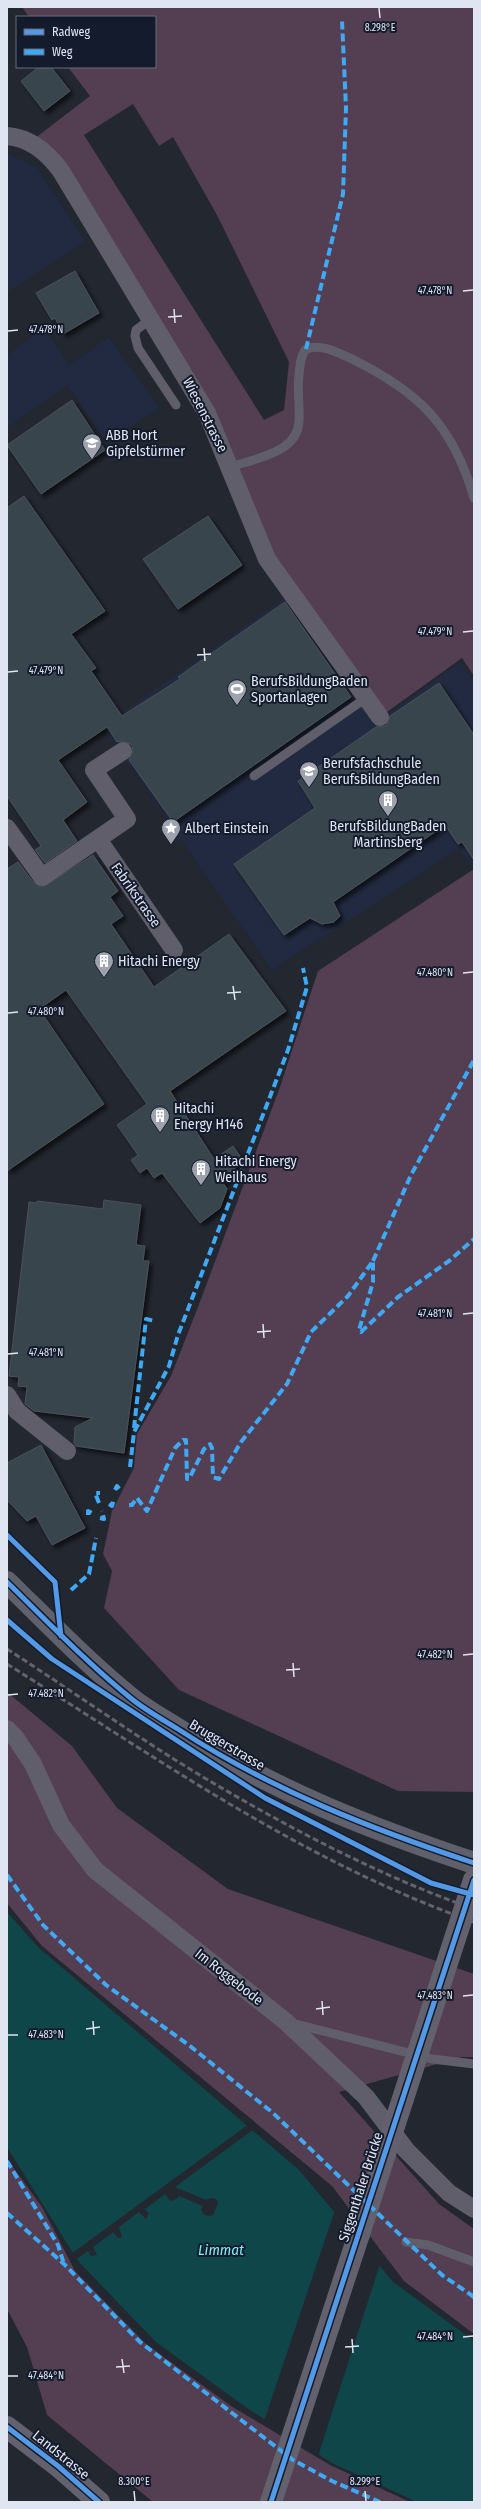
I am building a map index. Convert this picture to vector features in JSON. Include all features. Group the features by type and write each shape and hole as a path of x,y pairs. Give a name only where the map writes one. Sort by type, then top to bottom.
{"main road":[{"name":"Bruggerstrasse","path":"7,1582 104,1676 134,1701 201,1744 255,1776 324,1809 474,1863"},
{"name":"Siggenthaler Brücke","path":"271,2502 474,1880"},
{"name":"Landstrasse","path":"7,2427 58,2466 99,2502"}],"street":[{"name":"Wiesenstrasse","path":"7,136 20,138 35,145 56,165 207,413 267,559 380,716"},
{"path":"7,828 42,877 128,819 94,770 123,751"},
{"name":"Fabrikstrasse","path":"98,839 174,950"},
{"path":"7,1395 17,1412 67,1451"},
{"name":"Im Roggebode","path":"7,1729 15,1736 33,1764 62,1825 95,1870 285,2021 366,2097 406,2150 449,2193 474,2209"}],"lane":[{"path":"150,319 136,330 136,344 176,405"},
{"path":"230,467 270,453 292,441 299,427 297,392 302,358 306,349 320,347 339,353 378,373 404,388 424,406 437,421 451,443 465,471 474,498"},
{"path":"254,776 366,698"},
{"path":"285,2021 432,2059 474,2064"},
{"path":"406,2242 428,2245 474,2262"}],"shaded area":[{"path":"22,7 474,7 474,676 462,658 380,717 283,584 220,441 61,171 30,142 90,96 69,68 156,68 156,16 28,16","holes":["133,104 159,146 173,137 218,217 289,362 284,410 264,420 84,135"]},
{"path":"7,153 37,167 85,241 7,292"},
{"path":"44,329 69,365 109,337 159,408 107,442 67,385 7,428 7,355"},
{"name":"Berufsfachschule BerufsBildungBaden","path":"286,597 374,724 461,662 474,682 474,865 472,866 459,849 272,970 102,727"},
{"path":"474,869 474,1792 398,1791 179,1690 104,1608 112,1571 103,1554 112,1511 134,1468 137,1434 171,1376 198,1307 280,1087 318,971"},
{"path":"7,1692 72,1746 117,1808 228,1889 474,1974 474,2057 462,2057 339,2092 439,2204 474,2229 474,2334 404,2281 332,2186 42,1946 7,1903"},
{"path":"7,2159 42,2207 75,2271 146,2344 231,2406 330,2465 410,2502 153,2502 47,2415 27,2347 7,2309"}],"water":[{"name":"Limmat","path":"7,1912 38,1947 299,2170 393,2282 474,2341 474,2502 417,2502 332,2463 247,2408 156,2342 78,2261 7,2147"}],"pier":[{"path":"249,2124 254,2129 175,2187 206,2200 211,2198 216,2199 218,2203 213,2215 209,2216 203,2214 201,2210 203,2206 179,2196 177,2199 170,2201 165,2194 145,2209 149,2214 146,2219 139,2212 119,2227 122,2237 118,2238 113,2232 93,2247 97,2255 91,2256 88,2251 75,2260 71,2254"},
{"path":"335,2210 380,2264 318,2456 264,2421"}],"building":[{"path":"38,68 52,68 70,91 44,111 21,81"},
{"path":"75,271 99,313 63,334 55,318 52,320 36,293"},
{"path":"72,400 105,450 41,494 7,445"},
{"path":"24,496 105,611 71,634 96,668 91,671 122,716 180,679 178,677 285,602 351,697 173,822 129,760 133,751 132,745 123,741 117,742 107,727 58,760 87,802 63,820 77,841 45,863 35,850 41,846 7,796 7,508"},
{"path":"208,516 242,565 178,609 143,559"},
{"name":"BerufsBildungBaden Martinsberg","path":"439,683 474,735 474,860 462,842 458,844 445,825 333,902 340,916 334,922 322,924 310,918 284,935 234,864 315,808 298,781 376,727 386,726 390,716"},
{"path":"93,855 118,891 110,897 123,916 111,924 154,987 229,934 286,1011 170,1091 214,1159 233,1146 240,1156 232,1175 223,1183 227,1189 220,1208 200,1223 162,1173 154,1178 147,1168 140,1173 131,1160 138,1155 117,1125 147,1104 66,990 39,1009 104,1104 7,1171 7,869 18,862 34,883 43,887"},
{"path":"104,1200 141,1205 136,1245 145,1246 143,1261 149,1261 124,1453 76,1446 74,1443 75,1427 93,1418 34,1411 25,1404 27,1387 18,1386 19,1377 9,1376 29,1202 37,1203 37,1201 103,1209"},
{"path":"41,1445 85,1528 52,1545 36,1516 27,1521 7,1500 7,1463"}],"railway":[{"path":"7,1649 182,1764 272,1817 371,1867 474,1909"},
{"path":"7,1664 177,1772 291,1839 350,1869 411,1897 474,1922"}],"marked path":[{"path":"306,349 343,194 346,108 342,20"},
{"path":"130,1467 134,1432 169,1366 178,1335 288,1050 307,987 303,968"},
{"path":"373,1261 411,1175 474,1060"},
{"path":"129,1505 132,1505 137,1498 147,1511 175,1448 183,1440 186,1440 187,1479 189,1479 204,1449 210,1444 212,1448 213,1477 219,1479 241,1442 287,1384 311,1332 348,1296 373,1261 373,1282 359,1330 361,1332 398,1297 449,1261 474,1239"},
{"path":"134,1428 146,1319 155,1321"},
{"path":"115,1490 117,1486 121,1491"},
{"path":"99,1503 95,1493 100,1493"},
{"path":"109,1504 112,1506 114,1499"},
{"path":"88,1515 88,1511 94,1514"},
{"path":"100,1518 104,1519 102,1511"},
{"path":"71,1590 89,1574 96,1538"},
{"path":"7,1875 43,1925 106,1985 190,2046 273,2113 442,2275 474,2297"},
{"path":"7,2161 58,2245 64,2264"},
{"path":"7,2213 65,2265 140,2342 293,2460 332,2481 380,2502"}],"cycle path":[{"path":"7,1535 55,1582 61,1636"},
{"path":"7,1582 84,1657 133,1700 215,1752 287,1790 360,1822 474,1863"},
{"path":"7,1620 52,1659 265,1798 431,1883 474,1895"},
{"path":"271,2502 474,1880"},
{"path":"7,2427 58,2466 99,2502"}],"place":[{"name":"ABB Hort Gipfelstürmer","path":"92,460"},
{"name":"BerufsBildungBaden Sportanlagen","path":"237,706"},
{"name":"Berufsfachschule BerufsBildungBaden","path":"309,788"},
{"name":"BerufsBildungBaden Martinsberg","path":"388,817"},
{"name":"Albert Einstein","path":"171,845"},
{"name":"Hitachi Energy","path":"104,978"},
{"name":"Hitachi Energy H146","path":"160,1133"},
{"name":"Hitachi Energy Weilhaus","path":"201,1186"}]}
